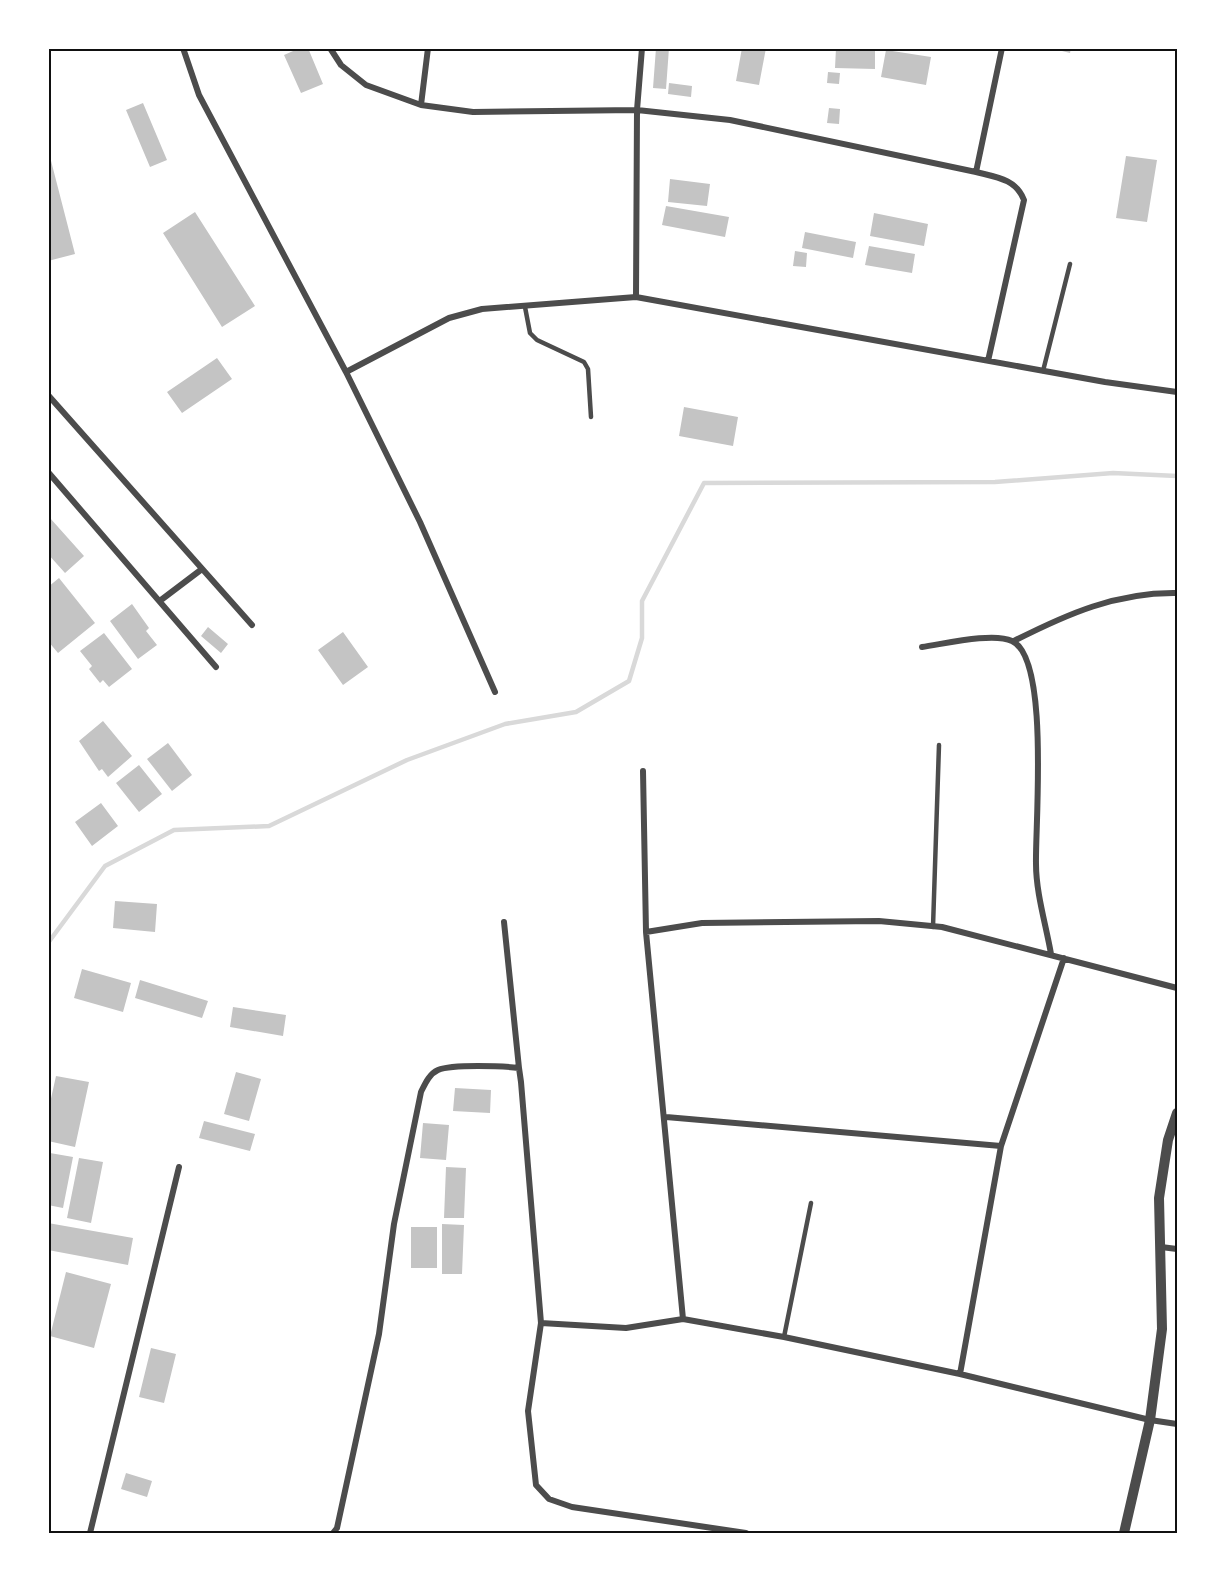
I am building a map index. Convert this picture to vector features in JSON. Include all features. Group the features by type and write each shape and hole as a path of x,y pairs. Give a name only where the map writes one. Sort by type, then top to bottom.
{"street":[{"path":"183,48 204,105 346,372 420,522 495,692"},
{"path":"330,48 341,65 366,85 421,105 473,112 637,110 730,120 976,172 1011,182 1020,188 1024,200 988,361"},
{"path":"421,105 428,48"},
{"path":"636,297 637,110 642,48"},
{"path":"976,172 1002,48"},
{"path":"346,372 449,318 482,309 636,297 1043,371 1177,392"},
{"path":"48,395 252,625"},
{"path":"48,472 161,600 216,667"},
{"path":"161,600 202,569"},
{"path":"1014,641 1067,615 1096,604 1151,593 1177,593"},
{"path":"922,647 999,637 1014,641 1028,658 1039,736 1036,866 1051,954"},
{"path":"643,771 646,932 666,1117 683,1318"},
{"path":"646,932 702,923 879,921 933,927 1051,954 1177,988"},
{"path":"504,922 541,1323 528,1411 536,1485 549,1499 572,1507 746,1533"},
{"path":"960,1374 1001,1146 1064,958"},
{"path":"333,1533 337,1528 379,1334 394,1224 421,1092 429,1078 439,1070 502,1065 519,1068"},
{"path":"1125,1533 1150,1420 1162,1329 1159,1198 1168,1140 1177,1113"},
{"path":"666,1117 1001,1146"},
{"path":"90,1533 178,1167"},
{"path":"1161,1247 1177,1249"},
{"path":"541,1323 626,1328 683,1318 784,1336 960,1374 1150,1420 1177,1424"}],"lane":[{"path":"1043,371 1070,264"},
{"path":"525,307 530,333 537,340 584,362 588,369 591,417"},
{"path":"933,927 939,745"},
{"path":"784,1336 811,1203"}],"building":[{"path":"300,48 308,48 323,84 301,93 284,55"},
{"path":"656,48 669,48 666,89 653,88"},
{"path":"742,48 766,48 759,85 736,81"},
{"path":"836,48 875,48 875,69 835,68"},
{"path":"1050,48 1071,48 1070,53"},
{"path":"886,50 931,57 926,85 881,77"},
{"path":"828,72 840,73 839,84 827,83"},
{"path":"669,83 692,86 691,97 668,94"},
{"path":"143,103 167,160 150,167 126,110"},
{"path":"829,108 840,109 839,124 827,123"},
{"path":"48,149 75,254 48,261"},
{"path":"1126,156 1157,160 1147,222 1116,218"},
{"path":"670,179 710,184 707,206 668,202"},
{"path":"666,206 729,217 725,237 662,225"},
{"path":"195,212 255,306 222,327 163,233"},
{"path":"874,213 928,224 924,246 870,236"},
{"path":"805,232 856,242 853,258 802,248"},
{"path":"869,246 915,254 912,273 865,265"},
{"path":"795,251 807,253 806,267 793,266"},
{"path":"217,358 232,379 182,413 167,392"},
{"path":"684,407 738,417 733,446 679,436"},
{"path":"50,518 84,556 65,573 48,554"},
{"path":"59,578 95,623 58,653 48,641 48,587"},
{"path":"132,604 149,628 146,631 157,645 138,659 110,621"},
{"path":"208,627 228,644 221,653 201,636"},
{"path":"343,632 368,667 343,685 318,650"},
{"path":"104,633 132,669 109,687 103,680 100,683 89,669 92,666 80,651"},
{"path":"103,721 132,756 108,777 102,769 99,771 79,741"},
{"path":"168,743 192,775 172,791 147,759"},
{"path":"139,765 162,794 139,812 116,783"},
{"path":"101,803 118,826 92,846 75,822"},
{"path":"115,901 157,904 155,932 113,928"},
{"path":"82,969 131,983 123,1012 74,998"},
{"path":"140,980 208,1001 202,1018 135,998"},
{"path":"233,1007 286,1015 283,1036 230,1027"},
{"path":"236,1072 261,1079 249,1121 224,1114"},
{"path":"56,1076 89,1082 75,1147 48,1141 48,1112"},
{"path":"455,1088 491,1090 490,1113 453,1111"},
{"path":"204,1121 255,1134 250,1151 199,1138"},
{"path":"423,1123 449,1125 446,1160 420,1158"},
{"path":"50,1153 73,1157 63,1208 48,1205"},
{"path":"79,1158 103,1162 91,1223 67,1218"},
{"path":"446,1167 466,1168 464,1218 444,1218"},
{"path":"48,1223 133,1238 128,1265 48,1250"},
{"path":"442,1224 464,1225 462,1274 442,1274"},
{"path":"411,1227 437,1227 437,1268 411,1268"},
{"path":"66,1272 111,1284 94,1348 50,1336"},
{"path":"151,1348 176,1354 164,1403 139,1397"},
{"path":"126,1473 152,1481 147,1497 121,1489"}],"waterway":[{"path":"48,943 105,866 174,830 269,826 407,760 505,724 576,712 629,681 642,638 642,601 704,483 995,482 1113,473 1177,476"}]}
